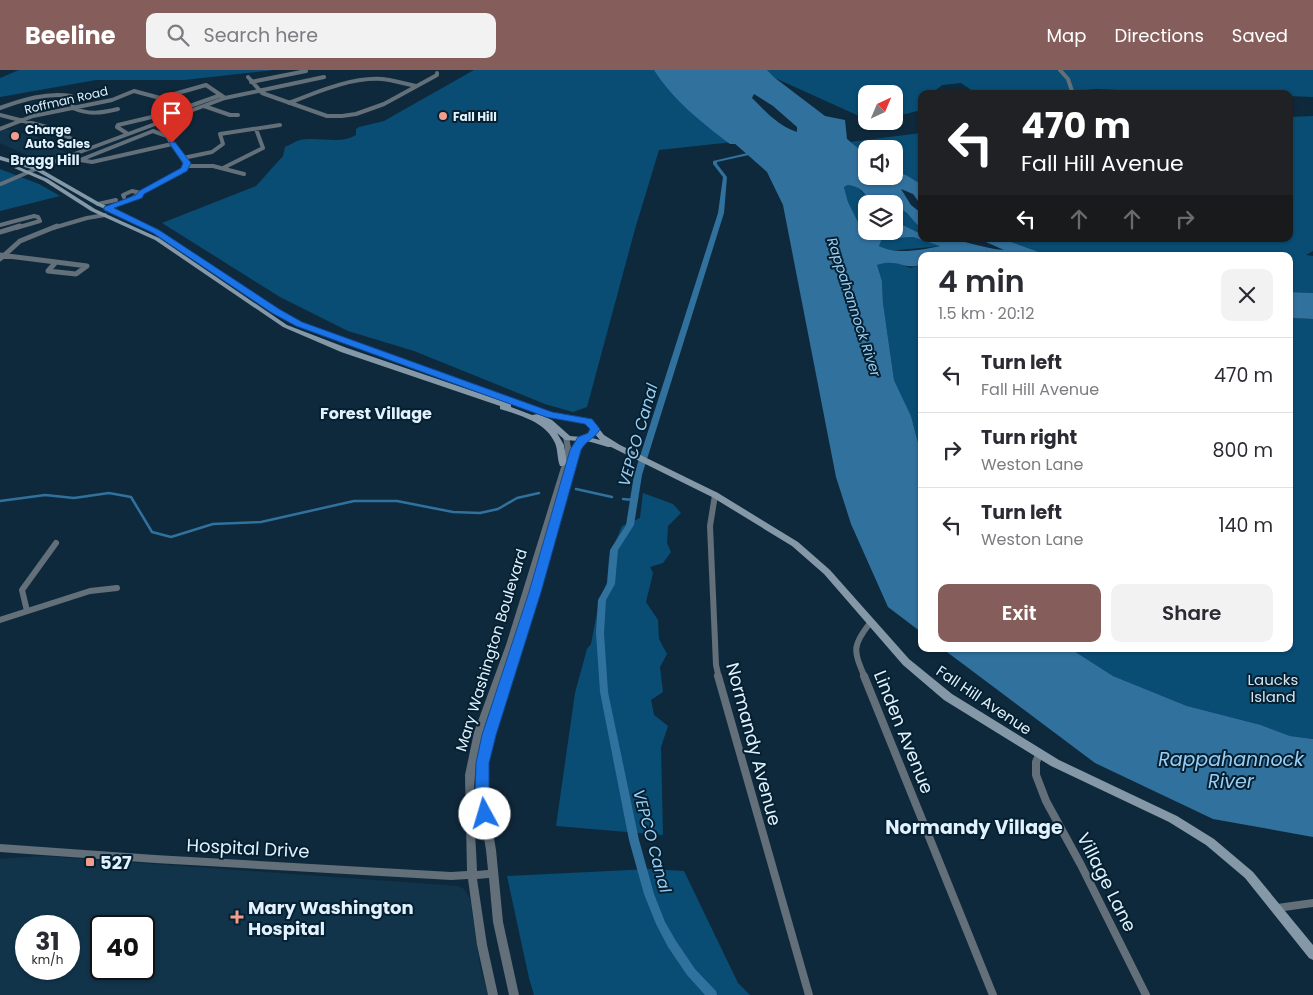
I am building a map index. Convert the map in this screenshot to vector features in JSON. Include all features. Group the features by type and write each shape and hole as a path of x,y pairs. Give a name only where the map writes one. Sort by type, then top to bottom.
{"main road":[{"name":"Fall Hill Avenue","path":"0,158 37,168 55,177 98,204 106,212 157,239 285,326 313,338 540,418 563,434 620,449"},
{"name":"Fall Hill Avenue","path":"0,164 28,172 53,184 93,210 106,212 156,231 276,311 299,324 550,415 588,422 601,437 620,449 715,495 794,544 813,559 906,662 930,683 983,720 1039,755 1188,827 1226,854 1249,875 1313,954"},
{"path":"491,401 546,426 560,443 563,464"},
{"path":"563,434 564,426 575,420"},
{"path":"583,439 592,435 595,429"}],"street":[{"path":"1060,70 1070,83 1072,90"},
{"path":"251,82 306,71"},
{"path":"248,77 258,90 288,103 327,116 347,116 366,112 436,76 436,73"},
{"path":"128,134 117,127 118,125 173,112 224,96 324,77"},
{"path":"288,103 320,91 369,80 386,80 416,86"},
{"name":"Roffman Road","path":"0,129 23,119 116,98 136,91 160,98 206,85 224,96"},
{"path":"0,108 35,99 66,95 71,96 73,108 92,114 118,109"},
{"path":"2,184 37,168 204,106 224,96"},
{"path":"204,106 230,115 238,115"},
{"path":"0,116 23,119 62,131 91,148"},
{"path":"183,158 218,150 223,144 220,134 280,125"},
{"path":"223,168 263,148 256,129"},
{"path":"172,144 92,162 80,160 153,132 165,135 183,158 187,166"},
{"path":"98,204 137,197 139,192 180,173 187,166 207,165 244,174"},
{"path":"1,256 14,246 36,234 106,212 126,198"},
{"path":"36,234 41,230 93,210"},
{"path":"0,225 34,216 38,217 39,222 0,232"},
{"path":"24,227 36,234"},
{"path":"1,256 76,264 86,266 76,274 48,270 56,262"},
{"name":"Mary Washington Boulevard","path":"493,995 482,945 472,876 470,775 474,746 512,636 563,464 566,461 568,448 563,434"},
{"name":"Mary Washington Boulevard","path":"514,995 498,922 494,874 482,797 482,763 489,735 535,592 576,450 583,439"},
{"name":"Normandy Avenue","path":"715,495 710,526 716,665 721,689 809,995"},
{"path":"27,611 22,590 56,543"},
{"path":"0,620 90,591 117,588"},
{"name":"Linden Avenue","path":"870,623 858,638 855,654 993,995"},
{"name":"Village Lane","path":"1039,755 1036,762 1036,775 1046,801 1081,865 1146,995"},
{"name":"Hospital Drive","path":"0,848 155,859 472,876 494,874"},
{"path":"1277,908 1313,903"}],"shaded area":[{"path":"5,129 37,137 68,154 44,163 0,143 0,131"},
{"name":"Mary Washington Hospital","path":"42,856 458,886 464,889 470,899 480,966 488,995 0,995 0,859"}],"green space":[{"path":"19,70 275,70 184,80 96,80 0,97 0,78"},
{"path":"474,70 658,70 682,101 733,142 659,150 635,229 587,407 573,412 545,404 414,351 348,331 280,297 162,223 256,186 283,156 285,147 294,142 307,139 336,140 350,138 356,135 356,129 359,127 384,121"},
{"path":"767,70 1313,70 1313,97 1293,96 1293,90 971,90 961,83 942,85 936,90 918,90 918,111 903,115 903,85 858,85 858,116 775,78"},
{"path":"1313,116 1313,251 1306,255 1313,256 1313,293 1293,292 1293,252 1039,252 1011,242 1293,242 1293,117"},
{"path":"918,133 918,182 903,174 903,140 866,140"},
{"path":"858,141 858,148 850,142"},
{"path":"0,169 39,184 60,196 0,211"},
{"path":"848,185 856,186 865,195 858,195 858,222 848,202 844,187"},
{"path":"903,210 918,225 918,232 903,225"},
{"path":"913,237 918,239 918,242 929,242 941,246 888,251 879,246 882,240 903,240 903,238"},
{"path":"891,261 911,268 918,266 918,443 911,416 894,380 883,303 882,281 877,265"},
{"name":"Laucks Island","path":"1293,318 1313,319 1313,739 1290,736 1261,725 1187,706 1113,676 1076,652 1293,652"},
{"path":"643,493 673,504 681,513 668,526 667,543 671,552 663,563 650,567 653,573 646,602 658,620 659,639 667,654 660,667 663,692 651,700 654,715 668,726 661,747 663,835 556,826 575,693 587,649 591,644 599,602 607,582 609,557 622,526 640,518"},
{"path":"650,869 684,871 738,983 750,995 534,995 507,876"}],"water":[{"name":"Rappahannock River","path":"658,70 767,70 825,116 845,120 847,139 858,148 858,185 903,185 903,174 918,182 918,201 913,194 901,189 911,205 918,211 918,226 903,210 903,195 865,195 859,189 852,186 844,187 848,202 858,222 858,240 882,240 879,246 901,251 940,246 928,242 966,242 1004,250 986,242 1011,242 1039,252 918,252 918,266 895,263 877,265 882,281 883,303 894,380 911,416 918,443 918,630 888,607 851,524 836,477 783,205 767,172 733,142 697,116 668,87","holes":["754,94 773,106 797,127 797,132 773,118 752,98"]},
{"name":"Rappahannock River","path":"903,225 918,232 918,239 903,238"},
{"path":"1293,292 1313,293 1313,319 1293,318"},
{"name":"Rappahannock River","path":"947,652 1076,652 1113,676 1187,706 1261,725 1290,736 1313,739 1313,837 1213,819 1095,763"}],"waterway":[{"path":"658,70 682,101 733,142"},
{"name":"VEPCO Canal","path":"712,995 691,972 672,944 661,924 649,894 634,840 604,692 600,633 602,600 611,584 614,550 630,525 638,475 721,213 725,177 715,164 715,161 756,152"},
{"path":"576,489 612,497"},
{"path":"0,501 45,495 74,498 109,493 131,497 152,532 171,537 213,524 261,522 354,501 397,501 453,512 480,513 498,509 517,498 539,493"},
{"path":"623,499 634,500"}],"place":[{"name":"Fall Hill","path":"443,116"},
{"name":"Charge Auto Sales","path":"15,136"},
{"name":"527","path":"90,862"},
{"name":"Mary Washington Hospital","path":"237,917"}],"district":[{"name":"Bragg Hill","path":"45,160"},
{"name":"Forest Village","path":"376,413"},
{"name":"Normandy Village","path":"974,827"}],"route":[{"path":"172,143 187,163 184,170 141,193 139,196 129,198 107,208 156,231 276,311 299,324 550,415 566,419 584,420 594,426 595,429 592,435 582,439 576,450 535,592 489,735 482,763 482,797 485,814"}]}
